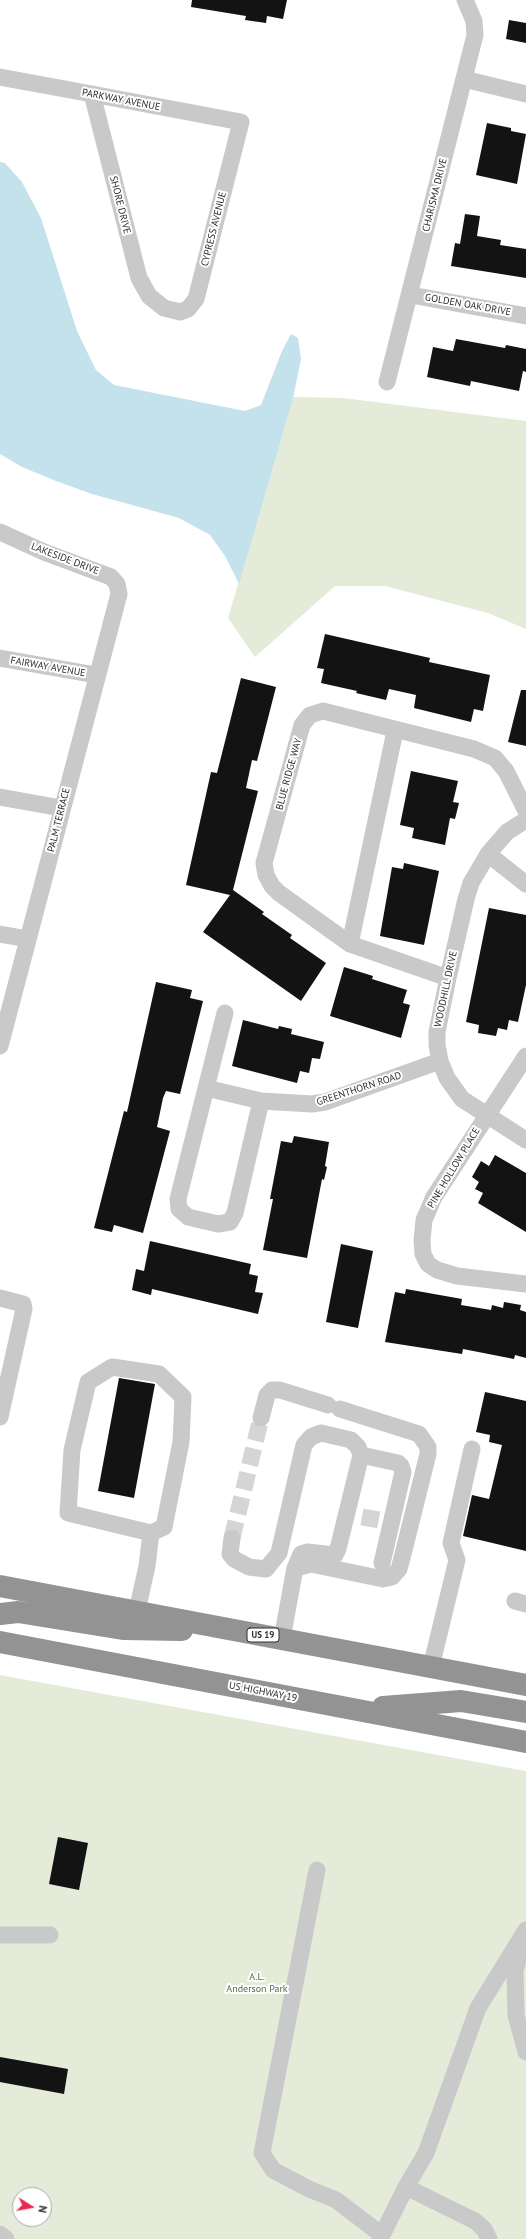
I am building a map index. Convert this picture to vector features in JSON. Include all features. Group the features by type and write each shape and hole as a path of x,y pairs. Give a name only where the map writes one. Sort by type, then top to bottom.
{"highway":[{"name":"US 19","path":"0,1586 526,1685"},
{"path":"0,1614 18,1612 123,1630 246,1632"},
{"name":"US HIGHWAY 19","path":"0,1642 526,1742"},
{"path":"356,1710 461,1701 526,1712"}],"street":[{"name":"CHARISMA DRIVE","path":"387,382 411,295 475,35 474,21 467,4"},
{"name":"PARKWAY AVENUE","path":"0,77 241,122"},
{"path":"464,79 526,94"},
{"name":"SHORE DRIVE","path":"92,94 139,278 149,296 164,308"},
{"name":"CYPRESS AVENUE","path":"164,308 180,312 188,309 196,299 241,122"},
{"name":"GOLDEN OAK DRIVE","path":"411,295 526,316"},
{"name":"LAKESIDE DRIVE","path":"0,532 44,552 111,577 117,584 119,594"},
{"name":"PALM TERRACE","path":"0,1046 96,675 119,594"},
{"name":"FAIRWAY AVENUE","path":"0,658 96,675"},
{"name":"BLUE RIDGE WAY","path":"448,978 350,944 279,893 272,886 266,875 264,863 304,720 310,715 323,711 395,731 474,749 495,758 506,771 526,811"},
{"path":"350,944 395,731"},
{"path":"0,797 61,808"},
{"name":"WOODHILL DRIVE","path":"526,820 507,832 488,854 471,883 466,899 437,1032 440,1061 455,1092 462,1099 526,1140"},
{"path":"488,854 526,884"},
{"path":"0,934 28,939"},
{"path":"225,1013 178,1199 180,1210 188,1217 218,1224 230,1222 235,1212 261,1101"},
{"name":"PINE HOLLOW PLACE","path":"526,1056 486,1115 434,1197 424,1220 422,1240 423,1254 428,1264 437,1270 457,1276 526,1284"},
{"name":"GREENTHORN ROAD","path":"206,1088 261,1101 301,1105 325,1102 440,1061"},
{"path":"0,1298 23,1304 24,1308 5,1377 0,1417"},
{"path":"112,1367 159,1374 183,1397 182,1442 164,1527 151,1533 68,1513 72,1450 88,1382 112,1367"},
{"path":"261,1418 267,1395 272,1390 280,1390 418,1434 428,1447 428,1454 399,1569 392,1577 383,1579 311,1564 295,1568 281,1561 272,1563"},
{"path":"232,1538 230,1554 239,1562 259,1569 266,1569 279,1553 304,1445 311,1436 321,1434 351,1440 361,1455 354,1515 335,1555 307,1552 301,1554 295,1568 282,1638"},
{"path":"431,1667 457,1560 451,1543 472,1450"},
{"path":"361,1455 398,1463 403,1472 385,1522 382,1563"},
{"path":"137,1611 147,1566 151,1533"},
{"path":"317,1870 262,2153 272,2170 309,2189 336,2200 381,2237 406,2187 426,2153 478,2008 526,1930"},
{"path":"0,1935 50,1935"},
{"path":"526,1937 515,1970 516,2015 526,2052"},
{"path":"406,2187 474,2221 484,2229 489,2239"},
{"path":"0,2234 6,2239"}],"green space":[{"path":"293,397 343,398 526,421 526,629 488,613 385,586 335,586 255,657 228,618"},
{"name":"A.L. Anderson Park","path":"0,1675 526,1771 526,2239 0,2239"}],"water":[{"path":"0,162 5,163 22,182 41,218 77,331 96,370 114,385 245,411 261,405 282,351 291,334 298,338 301,359 293,398 239,584 225,556 210,535 179,518 92,494 22,467 0,454"}],"building":[{"path":"192,0 287,0 283,19 267,16 266,23 245,20 246,16 191,7"},
{"path":"509,20 526,23 526,43 506,39"},
{"path":"487,123 511,128 511,131 526,134 517,184 476,175"},
{"path":"465,214 480,216 477,236 501,240 500,245 526,249 526,278 451,266 455,243 460,244"},
{"path":"456,339 505,348 506,345 526,349 526,372 523,371 519,391 471,381 470,386 427,377 433,347 453,351"},
{"path":"325,634 430,658 429,662 490,675 483,711 474,709 471,722 414,708 416,695 389,689 386,700 356,693 357,691 321,683 324,669 317,668"},
{"path":"241,678 276,687 257,761 252,760 246,788 258,791 233,890 264,912 262,914 292,935 290,938 326,963 301,1001 203,932 230,895 186,885 211,772 217,773"},
{"path":"521,690 526,690 526,746 508,742"},
{"path":"411,771 458,781 453,802 459,803 455,819 450,818 445,845 412,838 414,828 400,825"},
{"path":"404,863 439,871 424,945 380,936 392,867 403,869"},
{"path":"489,908 526,915 526,985 518,1022 509,1020 507,1030 498,1028 496,1036 478,1033 479,1025 466,1022"},
{"path":"344,967 373,976 372,979 407,990 403,1003 410,1005 401,1038 330,1016"},
{"path":"156,982 192,990 190,998 203,1001 180,1094 166,1091 163,1098 157,1127 170,1131 143,1233 114,1225 112,1232 94,1228 124,1111 127,1112"},
{"path":"243,1020 278,1029 279,1026 292,1029 291,1034 324,1042 320,1059 312,1058 309,1073 300,1071 297,1083 232,1066"},
{"path":"294,1136 329,1142 325,1166 327,1167 324,1180 322,1179 307,1258 263,1250 273,1199 270,1199 281,1141 292,1143"},
{"path":"495,1155 526,1173 526,1232 478,1203 483,1193 475,1189 479,1182 472,1177 481,1161 489,1166"},
{"path":"150,1241 251,1264 249,1274 258,1276 255,1292 263,1293 258,1314 152,1289 151,1295 132,1290 136,1269 144,1271"},
{"path":"341,1244 373,1251 358,1328 326,1322"},
{"path":"406,1289 462,1299 461,1305 491,1310 492,1305 503,1308 504,1302 521,1305 520,1310 526,1312 526,1358 515,1355 514,1359 463,1349 462,1354 385,1342 395,1292 405,1294"},
{"path":"119,1378 155,1384 134,1498 98,1491"},
{"path":"485,1392 526,1401 526,1551 463,1536 472,1495 489,1499 502,1445 489,1442 490,1435 476,1432"},
{"path":"58,1837 88,1843 79,1890 49,1884"},
{"path":"0,2057 68,2069 64,2094 0,2082"}],"tunnel":[{"path":"232,1538 261,1418"},
{"path":"362,1517 379,1520"}]}
